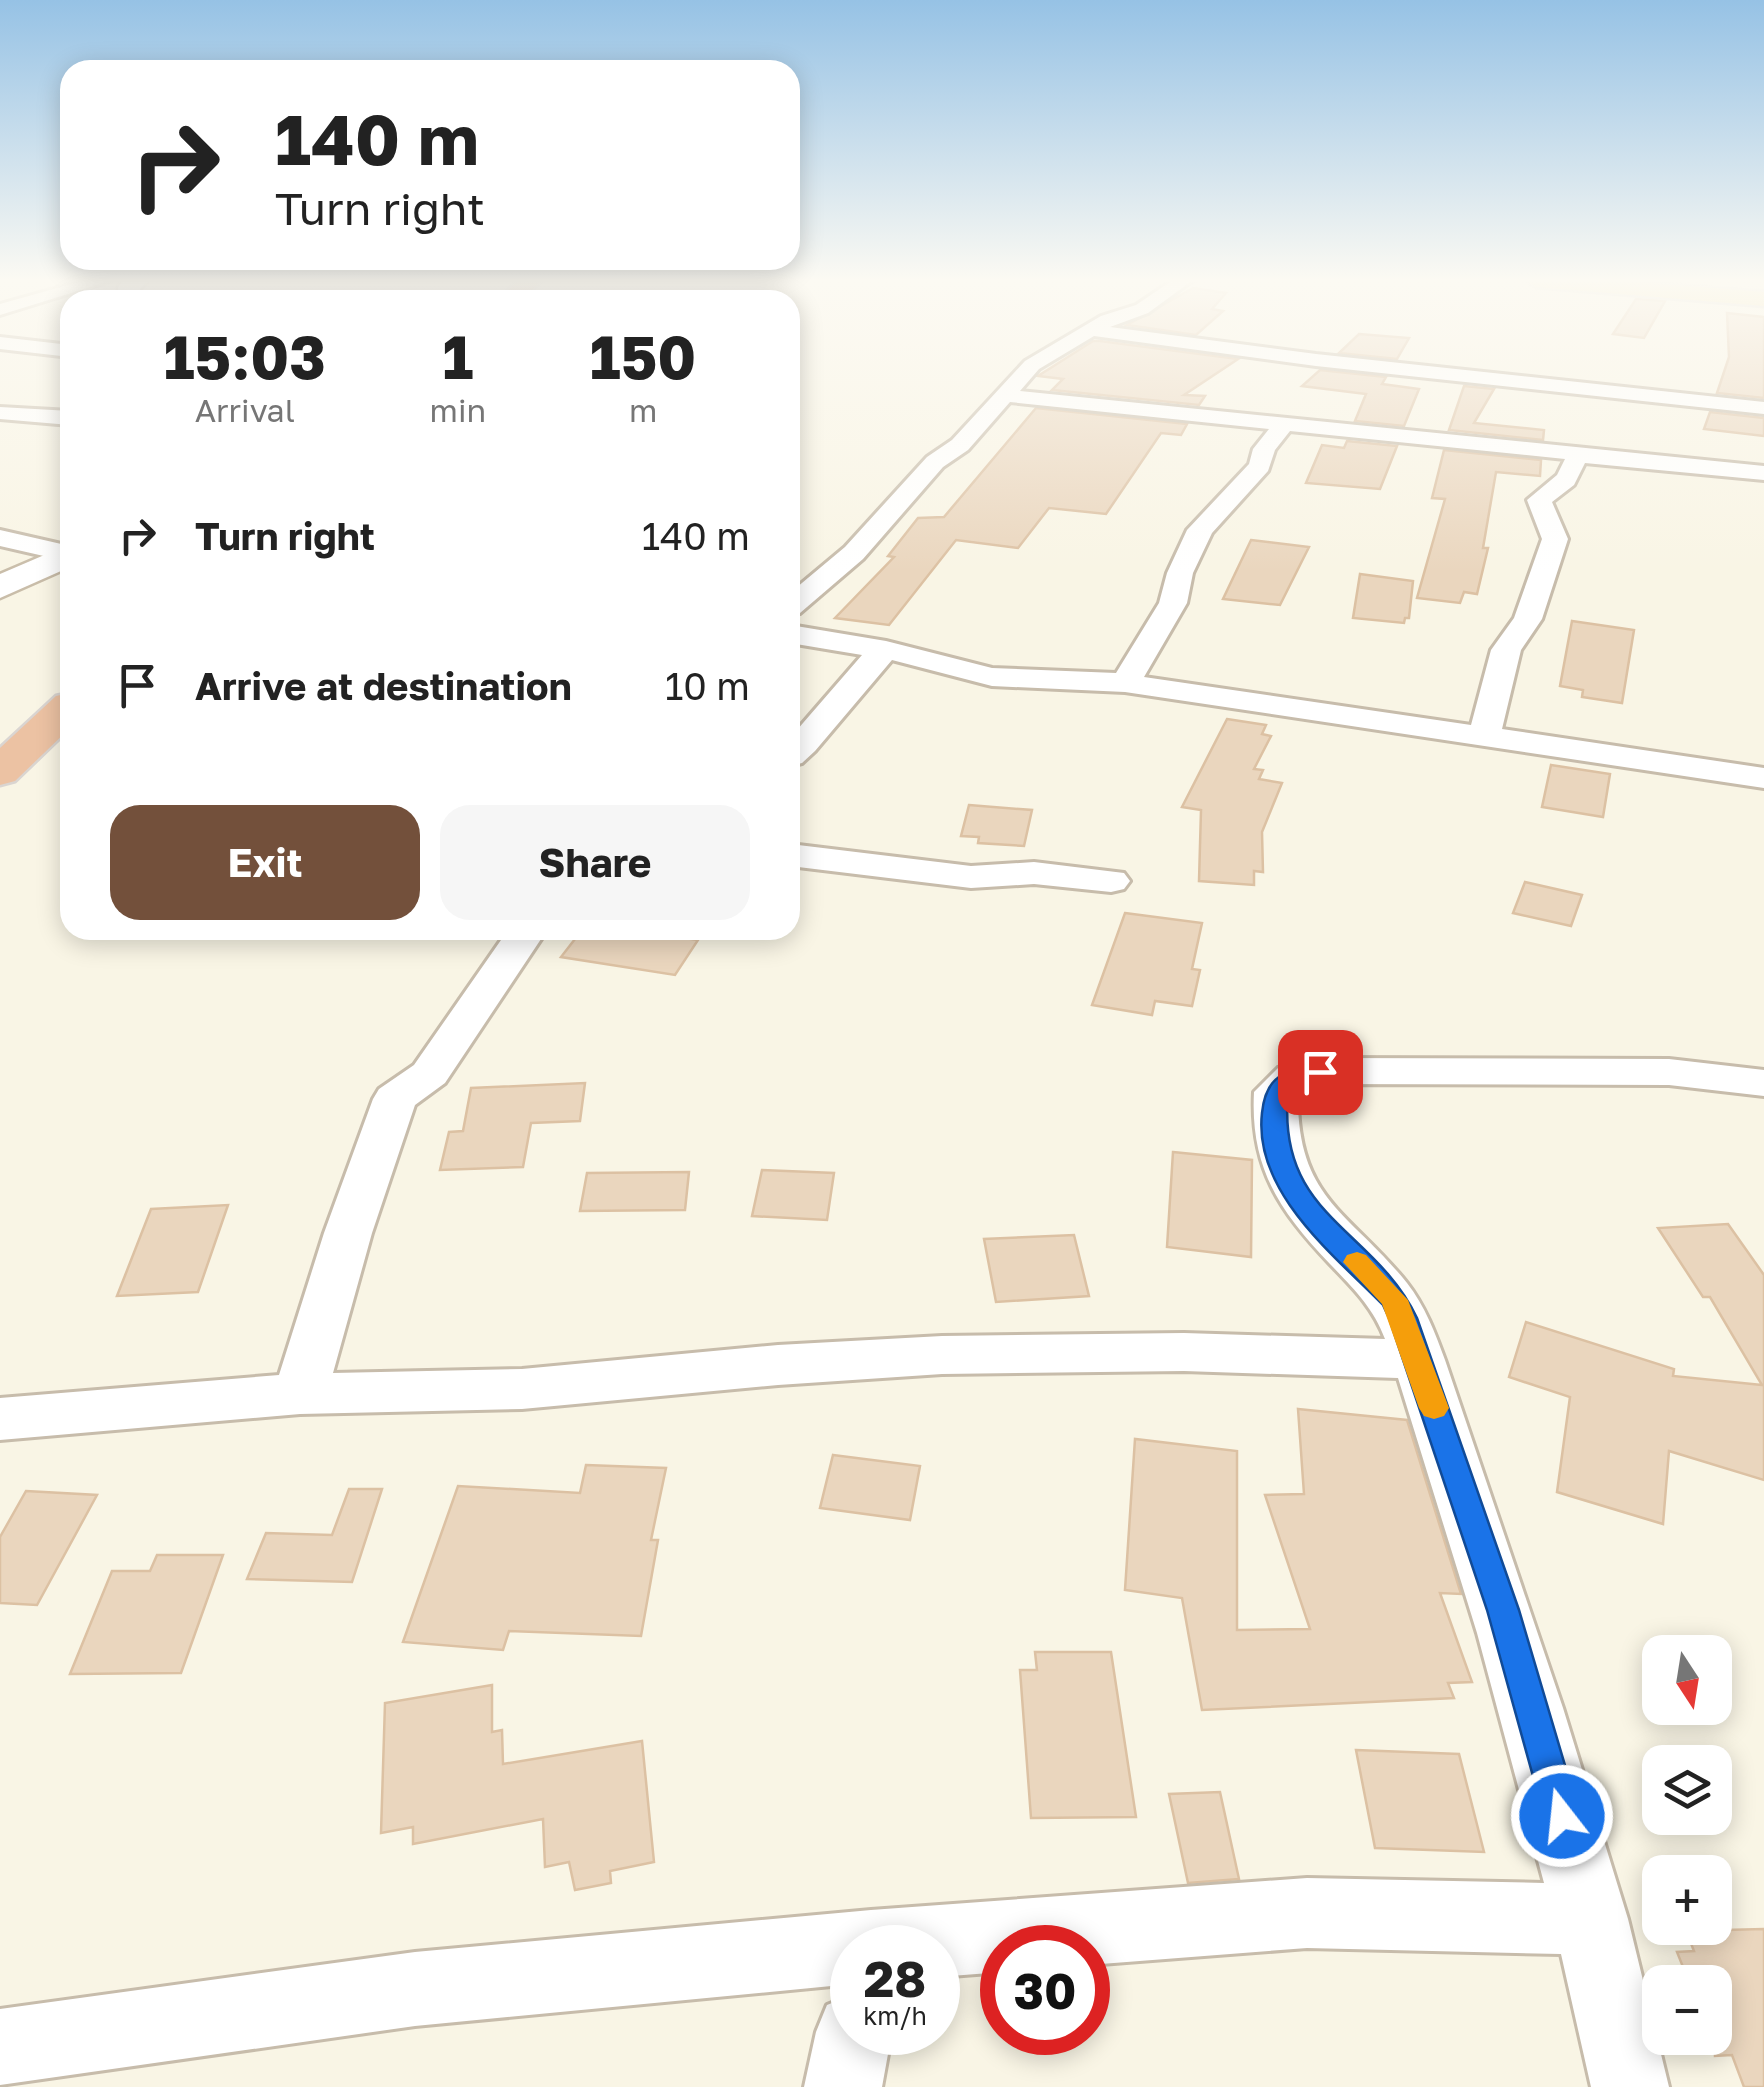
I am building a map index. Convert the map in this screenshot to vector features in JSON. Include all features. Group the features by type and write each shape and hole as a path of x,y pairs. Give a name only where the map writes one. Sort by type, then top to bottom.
{"highway":[{"path":"0,726 60,671"},
{"path":"0,772 60,714"}],"street":[{"path":"800,599 854,554 934,462 960,445 1019,377"},
{"path":"1479,377 1764,408"},
{"path":"1001,396 1764,473"},
{"path":"0,412 60,417"},
{"path":"1125,683 1173,603 1180,573 1200,530 1260,466 1264,449 1283,426"},
{"path":"1484,737 1506,650 1528,619 1554,538 1538,500 1557,488 1574,460 1584,454"},
{"path":"0,538 60,552"},
{"path":"0,588 60,559"},
{"path":"800,636 886,650 992,677 1125,683 1764,778"},
{"path":"800,748 865,666 886,650"},
{"path":"800,856 970,877 1034,873 1111,881"},
{"path":"300,1394 348,1233 395,1099 430,1074 521,940"},
{"path":"1630,2087 1592,1919 1503,1610 1418,1360 1394,1300 1323,1228 1286,1178 1273,1125 1276,1092 1293,1076 1320,1072 1669,1072 1764,1084"},
{"path":"0,1419 300,1394 522,1390 778,1365 942,1355 1184,1352 1418,1360"},
{"path":"960,1940 1307,1914 1592,1919"},
{"path":"0,2046 416,1988 830,1951"},
{"path":"843,2087 849,2055"}],"building":[{"path":"1050,377 1210,377 1184,395 1205,396 1199,405 1052,390 1063,379"},
{"path":"1312,377 1386,377 1382,384 1419,389 1404,426 1355,421 1366,394 1302,386"},
{"path":"1722,377 1764,377 1764,398 1717,393"},
{"path":"1464,386 1494,389 1474,423 1544,430 1543,440 1449,430"},
{"path":"1036,408 1187,424 1181,435 1161,433 1106,514 1049,508 1018,548 956,540 889,625 835,618 894,557 888,556 918,518 944,517"},
{"path":"1710,412 1764,418 1764,436 1704,429"},
{"path":"1347,441 1397,446 1380,489 1306,483 1322,445 1344,448"},
{"path":"1444,450 1541,460 1540,476 1496,472 1483,548 1488,548 1477,594 1464,592 1460,603 1417,598 1445,499 1432,498"},
{"path":"1251,540 1309,547 1280,605 1223,599"},
{"path":"1360,574 1413,581 1409,618 1404,623 1353,618"},
{"path":"1572,621 1634,630 1622,703 1582,697 1583,690 1560,686"},
{"path":"1227,719 1266,725 1262,734 1271,736 1254,769 1263,770 1259,779 1282,783 1262,832 1263,872 1254,871 1254,885 1199,881 1201,810 1182,807"},
{"path":"1551,765 1610,774 1603,817 1542,807"},
{"path":"969,805 1032,810 1024,846 978,843 979,837 961,836"},
{"path":"1525,882 1582,895 1571,926 1513,913"},
{"path":"1125,913 1202,923 1192,969 1200,970 1192,1006 1155,1001 1152,1015 1092,1005"},
{"path":"574,940 698,940 675,975 561,957"},
{"path":"585,1083 580,1121 531,1123 523,1167 440,1170 449,1132 463,1131 471,1088"},
{"path":"1173,1152 1252,1160 1251,1257 1167,1247"},
{"path":"762,1170 834,1173 827,1220 752,1216"},
{"path":"689,1172 685,1210 580,1211 587,1173"},
{"path":"228,1205 198,1292 117,1296 151,1209"},
{"path":"1728,1224 1764,1275 1764,1480 1669,1451 1663,1524 1557,1492 1570,1397 1509,1377 1526,1322 1674,1369 1673,1376 1762,1385 1710,1297 1703,1297 1658,1228"},
{"path":"1074,1235 1089,1296 996,1302 984,1239"},
{"path":"1298,1409 1407,1420 1461,1594 1440,1593 1472,1682 1448,1683 1454,1698 1202,1710 1182,1598 1125,1590 1135,1439 1237,1451 1237,1630 1310,1629 1265,1495 1304,1494"},
{"path":"833,1455 920,1466 910,1520 820,1508"},
{"path":"586,1465 666,1468 651,1540 658,1540 641,1636 509,1631 503,1650 403,1642 458,1486 580,1493"},
{"path":"349,1489 382,1489 352,1582 247,1579 266,1533 332,1535"},
{"path":"26,1491 97,1495 37,1605 0,1603 0,1537"},
{"path":"157,1555 223,1555 181,1673 70,1674 112,1571 150,1571"},
{"path":"1035,1652 1111,1652 1136,1817 1031,1818 1020,1670 1037,1670"},
{"path":"492,1685 492,1732 502,1730 503,1764 642,1741 654,1862 610,1871 611,1883 575,1890 569,1862 545,1867 543,1819 413,1844 413,1827 381,1833 385,1703"},
{"path":"1356,1750 1459,1754 1484,1852 1375,1848"},
{"path":"1220,1792 1239,1879 1188,1883 1169,1794"},
{"path":"1764,1929 1764,2087 1744,2087 1732,2055 1732,1965 1682,1965 1677,1952 1694,1951 1692,1945 1732,1945 1732,1930"}],"slow traffic":[{"path":"1357,1262 1394,1300 1434,1408"}],"route":[{"path":"1320,1072 1293,1076 1276,1092 1273,1125 1286,1178 1323,1228 1394,1300 1403,1318 1503,1610 1562,1816"}]}
